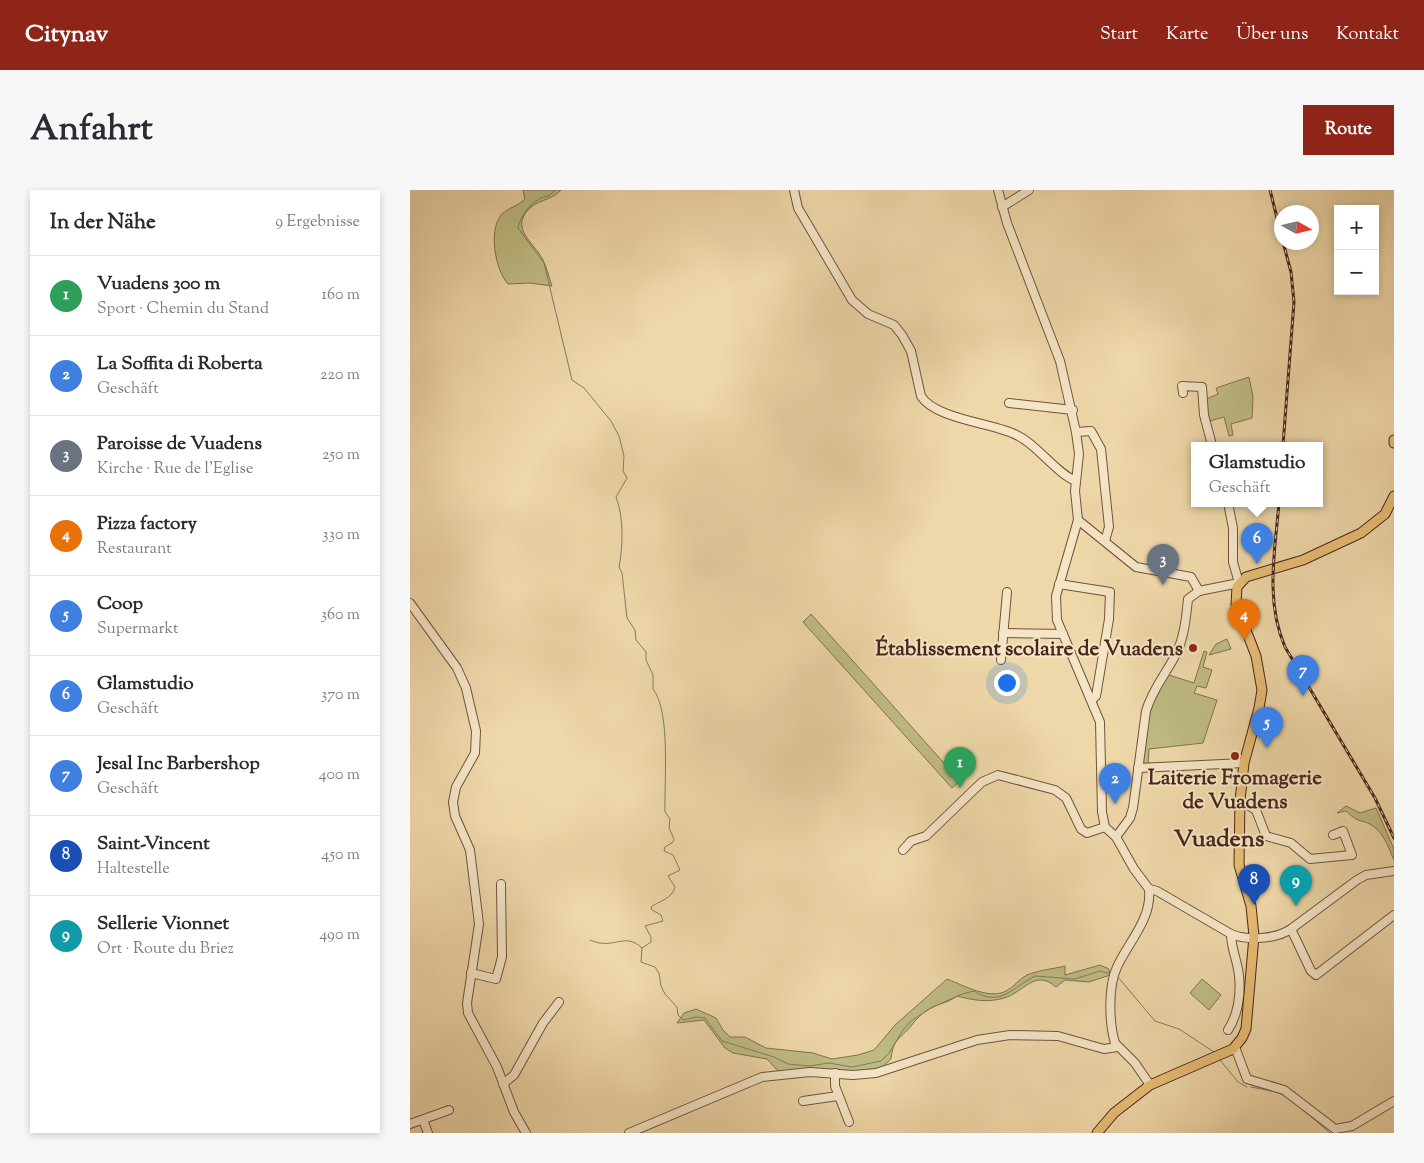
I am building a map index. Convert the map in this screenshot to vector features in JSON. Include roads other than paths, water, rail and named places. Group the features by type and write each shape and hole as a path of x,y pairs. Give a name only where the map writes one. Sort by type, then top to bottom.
{"main road":[{"path":"1097,1133 1114,1113 1150,1085 1235,1047 1246,1028 1254,936 1251,906 1239,865 1240,800 1244,763 1258,715 1262,690 1256,656 1236,604 1235,593 1239,583 1246,577 1303,560 1348,540 1376,522 1393,500"}],"street":[{"path":"794,190 798,208 852,300 868,314 894,325 902,334 912,351 921,396 926,402 940,411 1014,433 1076,481"},
{"path":"998,190 1002,207 1056,350 1073,410 1079,454 1076,481 1078,520 1059,584 1055,606 1063,634 1097,711 1102,735 1102,812 1105,828 1116,837 1148,889 1149,903 1143,921 1114,975 1111,992 1113,1036 1117,1047 1135,1063 1150,1085"},
{"path":"1002,207 1029,190"},
{"path":"1183,393 1182,386 1201,385 1204,415 1211,442"},
{"path":"1009,403 1073,410"},
{"path":"1076,432 1091,431 1101,449 1109,527 1105,541"},
{"path":"1116,837 1130,818 1151,696 1179,647 1188,600 1199,591 1239,583 1234,562 1233,528 1229,507"},
{"path":"1078,520 1136,567 1191,578 1199,591"},
{"path":"1059,584 1110,592 1109,619 1096,696 1092,700"},
{"path":"1001,660 1007,592"},
{"path":"410,602 457,668 466,688 475,724 475,753 456,787 452,802 455,816 470,850 479,924 467,1003 468,1013 497,1067 526,1133"},
{"path":"1003,633 1063,634"},
{"path":"1138,768 1244,763"},
{"path":"903,850 912,841 926,836 982,782 998,775 1010,776 1055,790 1066,798 1081,829 1087,833 1105,828"},
{"path":"1240,800 1256,810 1266,836 1290,844 1310,859 1352,855 1342,831 1333,834"},
{"path":"1148,889 1157,891 1231,934 1275,936 1291,929 1366,875 1394,871"},
{"path":"471,973 496,979 502,957 501,884"},
{"path":"1291,929 1311,971 1316,975 1394,915"},
{"path":"1228,1030 1236,1012 1239,989 1239,976 1233,955 1231,934"},
{"path":"503,1084 514,1074 544,1023 559,1002"},
{"path":"629,1133 756,1078 797,1072 853,1075 884,1071 977,1040 1010,1036 1058,1036 1104,1049 1117,1047"},
{"path":"1235,1047 1247,1080 1284,1090 1335,1129 1352,1126 1394,1101"},
{"path":"835,1073 834,1081 838,1096 849,1122"},
{"path":"803,1101 838,1096"},
{"path":"410,1124 449,1110"},
{"path":"423,1120 428,1133"}],"waterway":[{"path":"555,190 549,196 538,199 529,207 522,217 518,228 544,263 572,380 584,388 611,421 619,436 624,456 623,471 627,478 616,497 619,505 622,532 619,567 622,573 627,618 635,630 636,640 646,652 646,660 653,675 653,689 659,700 664,730 666,766 665,812 670,819 669,828 674,839 673,842 665,847 664,851 673,855 680,870 668,876 675,887 671,894 651,907 652,910 661,915 663,921 645,926 651,937 651,942 642,948"},
{"path":"590,940 606,944 630,941 642,948 641,962 655,967 659,973 661,986 665,994 677,1007 678,1015 683,1020 696,1017 705,1018 722,1041 774,1057 788,1064 809,1066 829,1063 852,1067 881,1061 889,1053 911,1021 931,1008 962,994 974,991 983,996 999,997 1035,976 1075,979 1100,971 1111,974"},
{"path":"1117,976 1155,1021 1179,1029 1214,1052"},
{"path":"1220,1060 1238,1082 1247,1087"},
{"path":"1251,1087 1277,1092 1287,1097"},
{"path":"1300,1107 1330,1133"}],"railway":[{"path":"1270,190 1274,206"},
{"path":"1283,442 1294,302 1291,272 1285,250"},
{"path":"1279,507 1273,594 1279,630 1285,647 1375,798 1394,838"}],"place":[{"name":"Glamstudio","path":"1257,564"},
{"name":"Paroisse de Vuadens","path":"1163,585"},
{"name":"Pizza factory","path":"1244,640"},
{"name":"Établissement scolaire de Vuadens","path":"1193,648"},
{"name":"Jesal Inc Barbershop","path":"1303,696"},
{"name":"Coop","path":"1267,748"},
{"name":"Laiterie Fromagerie de Vuadens","path":"1235,756"},
{"name":"Vuadens 300 m","path":"960,788"},
{"name":"La Soffita di Roberta","path":"1115,804"},
{"name":"Saint-Vincent","path":"1254,905"},
{"name":"Sellerie Vionnet","path":"1296,906"}],"district":[{"name":"Vuadens","path":"1219,838"}]}
